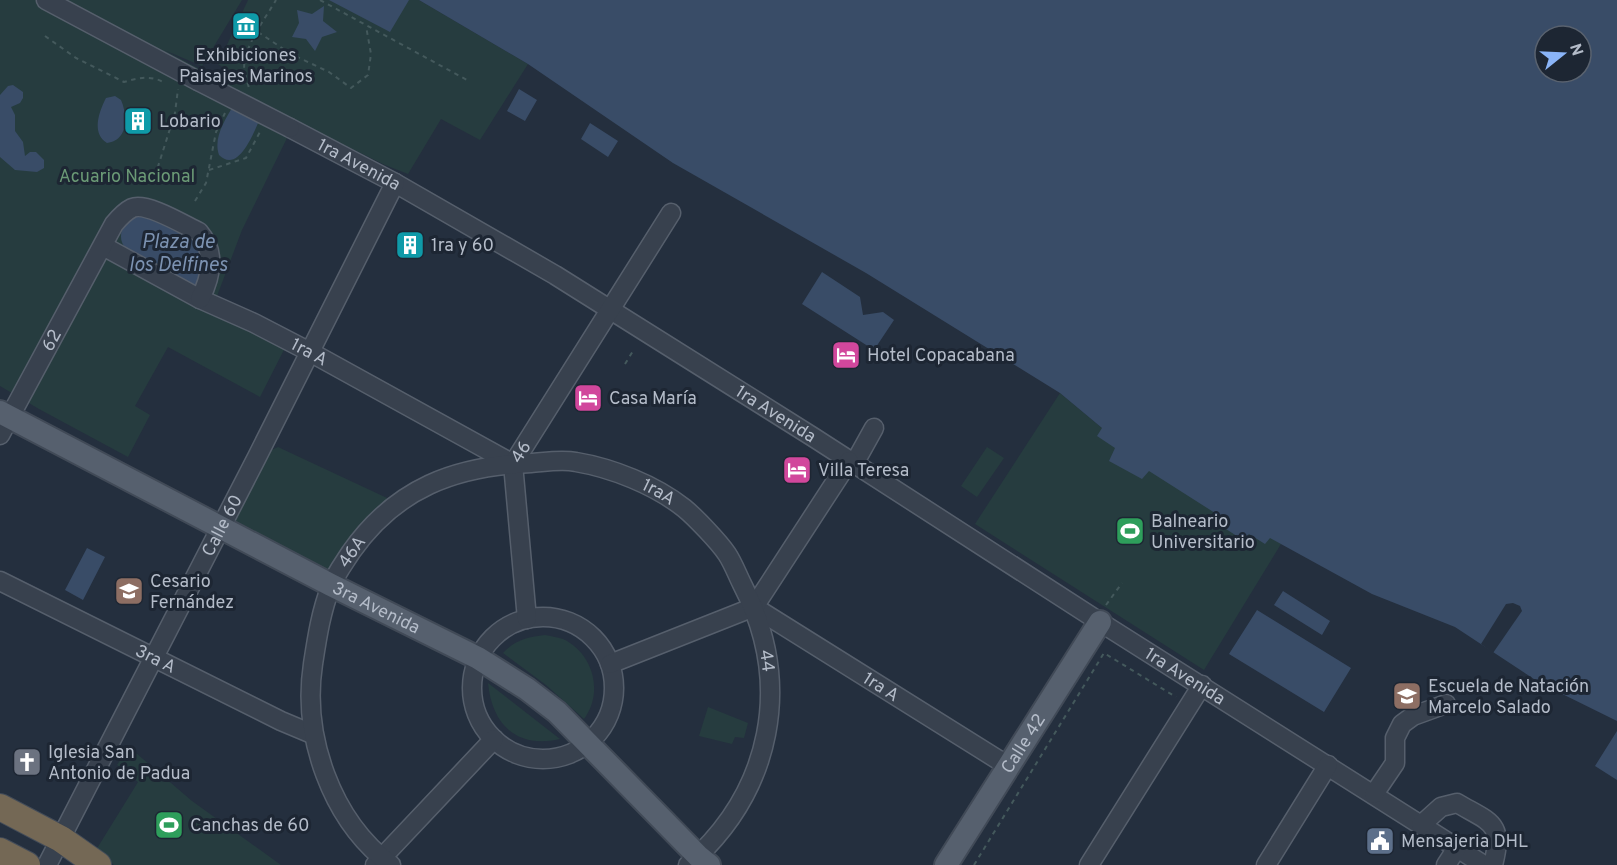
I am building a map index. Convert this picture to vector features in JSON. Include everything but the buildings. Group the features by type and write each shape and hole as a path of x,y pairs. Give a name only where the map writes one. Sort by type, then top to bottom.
{"highway":[{"path":"0,807 61,838 98,865"},
{"path":"0,851 27,865"}],"main road":[{"name":"3ra Avenida","path":"3,421 220,526 331,585 478,658 534,694 557,712 698,862"},
{"name":"Calle 42","path":"946,865 1102,615"}],"street":[{"name":"1ra Avenida","path":"46,0 192,86 290,128 395,183 555,275 852,462 1102,615 1202,685 1484,865"},
{"name":"Calle 60","path":"47,865 395,183"},
{"name":"62","path":"3,421 114,224 122,214 130,209 139,206 149,208 199,232 208,246 211,269 209,283 200,299"},
{"name":"46","path":"527,619 513,464 671,213"},
{"name":"1ra A","path":"103,246 200,299 254,323 310,352 513,464"},
{"path":"610,664 754,607 874,428"},
{"name":"1raA","path":"513,464 574,461 632,477 684,508 719,545 726,553 754,607"},
{"name":"46A","path":"383,863 336,800 312,734 311,679 319,628 331,585 368,530 406,497 440,479 467,471 513,464"},
{"name":"3ra A","path":"0,581 281,721 312,734"},
{"name":"1ra A","path":"754,607 1008,766"},
{"name":"44","path":"698,862 728,822 751,783 766,741 771,695 767,650 754,607"},
{"path":"527,619 563,620 580,627 594,639 610,664 614,689 612,708 604,725 588,743 577,751 559,758 540,760 522,756 504,748 479,720 473,702 472,683 478,658 495,635 510,625 527,619"},
{"path":"1089,865 1202,685"},
{"path":"1374,794 1395,763 1395,738 1402,724 1413,716 1446,704"},
{"path":"383,863 494,739"},
{"path":"1266,865 1328,765"},
{"path":"1421,825 1441,807 1457,803 1492,823 1497,832 1498,846 1494,865"},
{"path":"1446,865 1457,848"}],"path":[{"path":"251,95 243,67 246,54 276,0"},
{"path":"320,0 467,80"},
{"path":"258,32 291,54 329,72 351,88 368,75 370,54 366,26"},
{"path":"45,36 76,58 124,82 143,77 157,78 167,84"},
{"path":"235,92 245,74"},
{"path":"155,176 175,113 178,89 192,86"},
{"path":"195,201 206,183 216,132 227,108"},
{"path":"209,170 246,158 263,125"},
{"path":"625,364 633,351"},
{"path":"1102,615 1122,583"},
{"path":"974,865 1104,653 1189,705"}],"green space":[{"name":"Acuario Nacional","path":"0,0 46,0 129,34 54,0 242,0 202,66 164,50 228,84 233,74 218,64 248,0 419,0 528,64 480,140 441,119 408,174 279,113 271,129 287,138 242,230 217,296 290,338 260,397 168,347 135,406 150,415 128,457 0,386"},
{"name":"Balneario Universitario","path":"1060,393 1102,428 1281,544 1204,670 975,524"},
{"path":"278,447 387,498 377,520 331,585 221,526 257,457"},
{"path":"987,447 1004,458 977,497 961,486"},
{"path":"545,635 563,639 573,645 588,663 594,686 590,708 584,719 546,685 503,653 522,640"},
{"path":"488,683 560,739 531,740 509,730 495,710 490,698"},
{"path":"708,707 748,723 744,738 735,737 732,744 699,736"},
{"name":"Canchas de 60","path":"129,747 192,801 281,865 114,865 96,850 138,782 117,765"}],"water":[{"path":"329,0 409,0 390,32"},
{"path":"419,0 1617,0 1617,721 1540,683 1455,627 1372,594 1270,538 1265,544 1249,534 1243,540 1212,520 1215,513 1149,471 1142,479 1109,461 1115,448 1097,436 1102,428 1060,393 866,273 673,163 528,64"},
{"path":"324,6 323,21 337,32 322,37 315,51 306,39 292,37 299,23 297,10 312,14"},
{"path":"13,85 23,92 20,103 11,107 15,115 15,131 23,142 25,156 30,152 36,152 44,160 44,168 37,172 15,170 0,157 0,95 8,86"},
{"path":"519,89 537,100 525,121 507,111"},
{"path":"115,96 121,100 123,106 125,127 119,138 107,143 99,134 98,122 106,98"},
{"path":"233,106 259,121 244,150 232,160 226,160 219,155 218,142 221,129"},
{"path":"590,123 618,141 608,157 581,139"},
{"name":"Plaza de los Delfines","path":"138,215 146,215 173,226 189,236 200,251 202,275 199,284 194,285 127,250 121,240 122,229"},
{"path":"822,272 860,297 863,315 883,312 894,320 874,350 802,304"},
{"path":"87,548 105,557 83,600 65,590"},
{"path":"1283,591 1330,621 1322,635 1274,605"},
{"path":"1257,610 1351,668 1324,712 1229,654"},
{"path":"1617,731 1617,780 1595,766"}],"pier":[{"path":"1513,603 1520,606 1522,611 1493,653 1481,644 1506,604"}],"place":[{"name":"Exhibiciones Paisajes Marinos","path":"246,26"},
{"name":"Lobario","path":"138,121"},
{"name":"1ra y 60","path":"410,245"},
{"name":"Hotel Copacabana","path":"846,355"},
{"name":"Casa María","path":"588,398"},
{"name":"Villa Teresa","path":"797,470"},
{"name":"Balneario Universitario","path":"1130,531"},
{"name":"Cesario Fernández","path":"129,591"},
{"name":"Escuela de Natación Marcelo Salado","path":"1407,696"},
{"name":"Iglesia San Antonio de Padua","path":"27,762"},
{"name":"Canchas de 60","path":"169,825"},
{"name":"Mensajeria DHL","path":"1380,841"}]}
